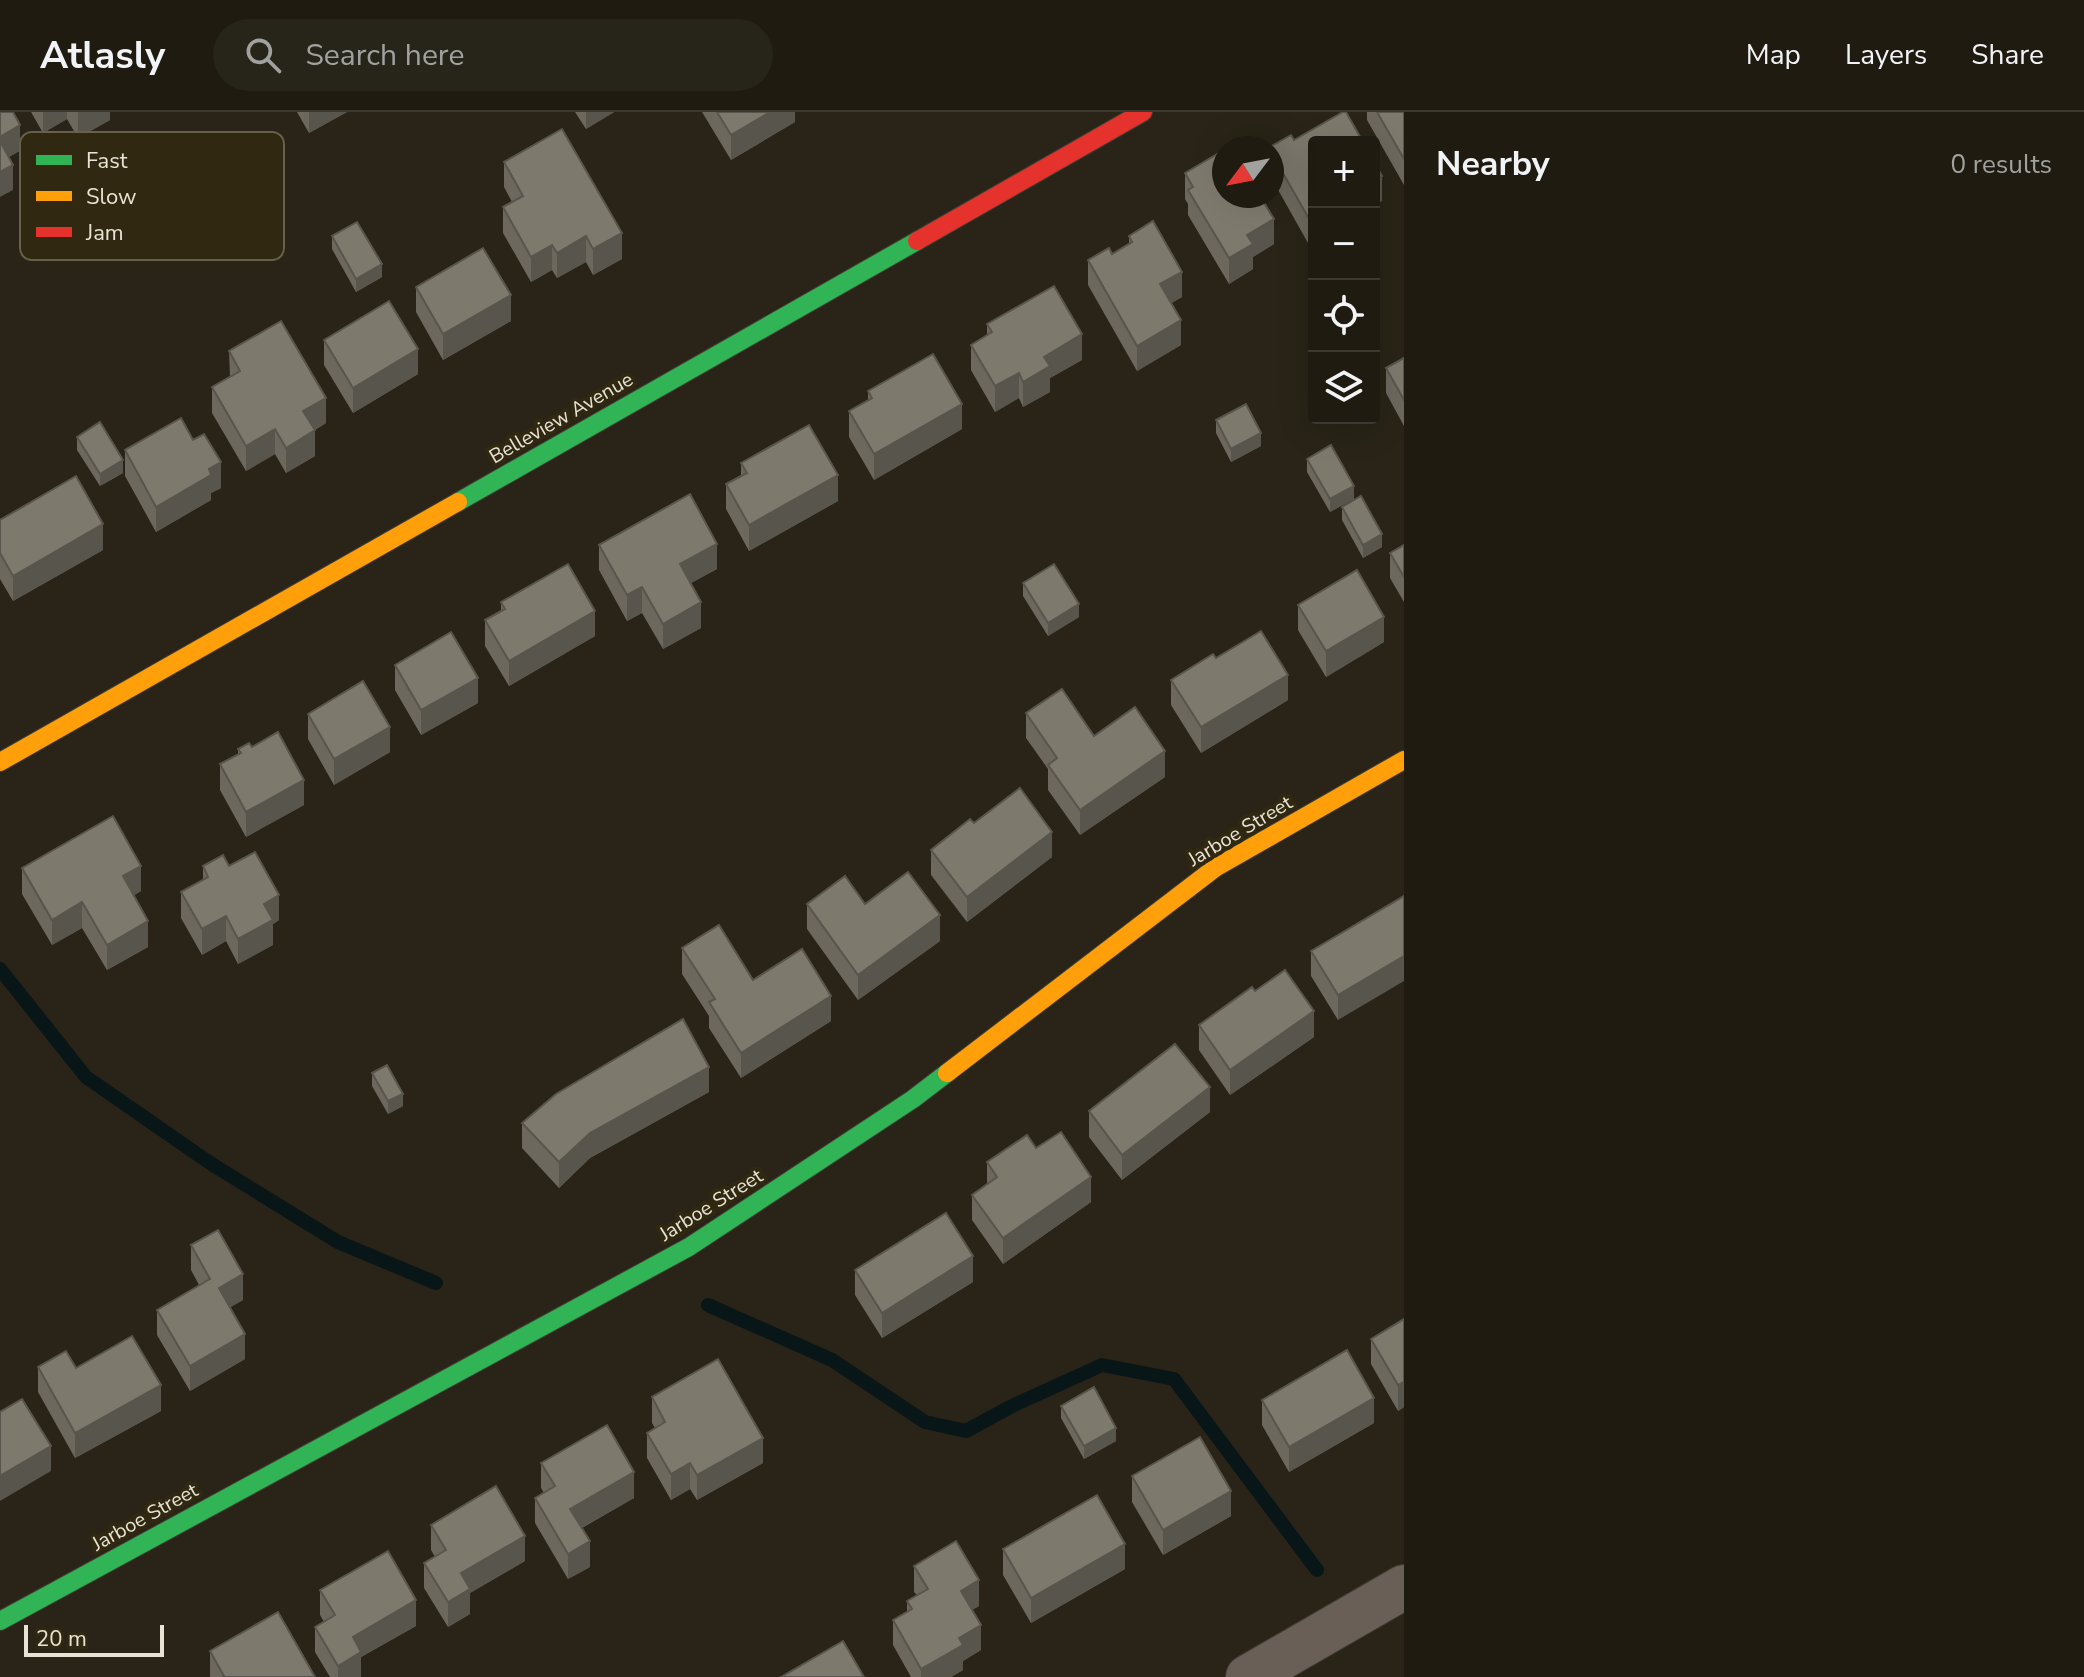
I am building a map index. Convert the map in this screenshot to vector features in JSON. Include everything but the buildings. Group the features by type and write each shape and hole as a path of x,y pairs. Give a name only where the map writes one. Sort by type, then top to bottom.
{"street":[{"name":"Belleview Avenue","path":"0,762 1143,112"},
{"name":"Jarboe Street","path":"0,1621 689,1247 913,1099 1215,868 1404,760"},
{"path":"1248,1677 1404,1587"}],"waterway":[{"path":"0,969 86,1077 210,1163 338,1242 436,1283"},
{"path":"708,1305 832,1360 925,1422 966,1431 1012,1406 1102,1365 1174,1379 1317,1570"}],"traffic: fast":[{"path":"458,502 917,241"},
{"path":"0,1621 689,1247 913,1099 947,1073"}],"traffic: slow":[{"path":"0,762 458,502"},
{"path":"947,1073 1215,868 1404,760"}],"traffic: jam":[{"path":"917,241 1143,112"}]}
